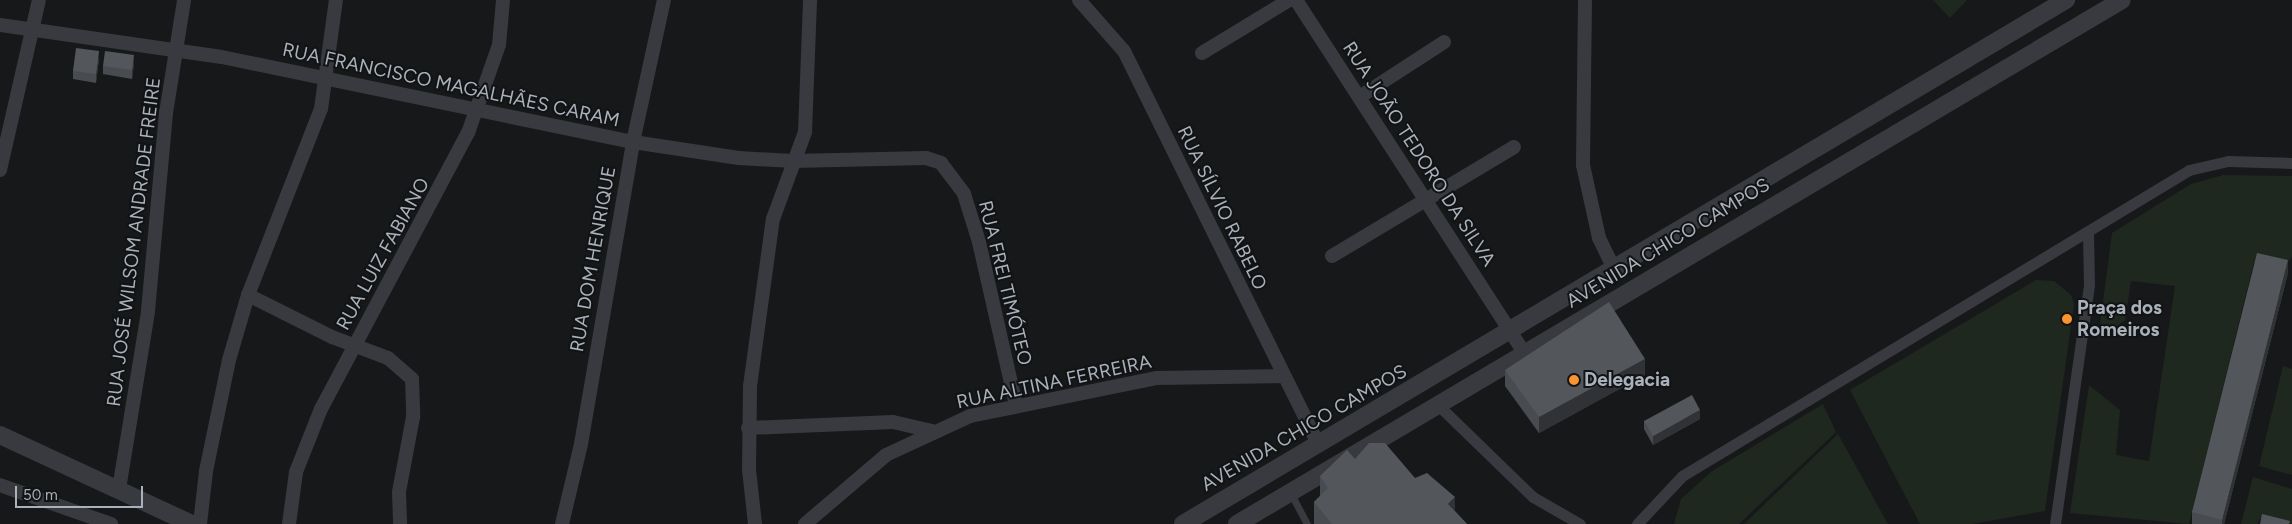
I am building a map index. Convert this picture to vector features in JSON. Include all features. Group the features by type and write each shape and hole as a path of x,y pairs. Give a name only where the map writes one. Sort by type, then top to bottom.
{"street":[{"path":"0,170 39,0"},
{"name":"RUA JOSÉ WILSOM ANDRADE FREIRE","path":"119,489 148,311 175,51 184,0"},
{"path":"200,524 214,427 248,295 304,158 328,80 336,0"},
{"name":"RUA LUIZ FABIANO","path":"289,524 307,440 353,345 454,164 479,107 499,45 503,0"},
{"name":"RUA DOM HENRIQUE","path":"562,524 581,444 633,142 664,0"},
{"path":"755,524 748,428 773,219 805,132 810,0"},
{"name":"RUA SÍLVIO RABELO","path":"1079,0 1124,51 1318,443"},
{"path":"1202,53 1289,0"},
{"name":"RUA JOÃO TEDORO DA SILVA","path":"1296,0 1427,197 1508,331 1524,353"},
{"path":"1585,0 1583,165 1599,238 1614,269"},
{"name":"AVENIDA CHICO CAMPOS","path":"1192,522 1318,443 2066,0"},
{"name":"AVENIDA CHICO CAMPOS","path":"1237,524 2122,0"},
{"name":"RUA FRANCISCO MAGALHÃES CARAM","path":"0,25 175,51 479,107 633,142 793,162 896,157"},
{"path":"1361,96 1444,42"},
{"path":"1867,119 1881,142"},
{"path":"1332,256 1427,197 1514,147"},
{"name":"RUA FREI TIMÓTEO","path":"896,157 941,163 964,194 979,242 1016,405"},
{"path":"1637,524 1682,476 2189,170 2228,162 2292,163"},
{"path":"2054,524 2089,284 2088,232"},
{"path":"248,295 353,345 388,358 412,380 413,417 399,492 400,524"},
{"name":"RUA ALTINA FERREIRA","path":"805,524 886,455 932,431 1016,405 1182,375 1284,376"},
{"path":"1438,405 1533,497 1580,524"},
{"path":"748,428 893,422 932,431"},
{"path":"0,435 192,524"},
{"path":"0,485 111,524"}],"lane":[{"path":"1290,492 1307,524"}],"shaded area":[{"path":"1933,0 1967,0 1950,18"},
{"path":"2223,175 2292,176 2292,257 2283,267 2254,262 2189,524 2070,513 2089,385 2120,410 2116,455 2149,461 2175,286 2131,281 2125,320 2098,340 2112,233 2191,184"},
{"path":"2036,280 2054,281 2071,295 2074,304 2045,511 1972,524 1920,524 1850,390"},
{"path":"2283,366 2292,369 2292,475 2259,466"},
{"path":"1823,404 1836,432 1739,524 1674,524 1681,499 1711,472"},
{"path":"1838,434 1888,524 1744,524"},
{"path":"2253,477 2292,489 2292,524 2259,519 2258,524 2241,524"}],"building":[{"path":"76,48 99,51 96,74 73,71"},
{"path":"105,51 134,55 132,70 103,66"},
{"path":"2257,253 2288,260 2222,520 2192,512"},
{"name":"Delegacia","path":"1609,302 1645,359 1539,417 1505,370"},
{"path":"1692,395 1700,410 1653,436 1644,421"},
{"path":"1369,443 1385,443 1415,478 1427,473 1455,497 1448,504 1467,524 1332,524 1314,502 1328,488 1320,476 1347,450 1355,459"},
{"path":"2262,514 2290,521 2289,524 2260,524"}],"place":[{"name":"Praça dos Romeiros","path":"2067,319"},
{"name":"Delegacia","path":"1574,380"}]}
